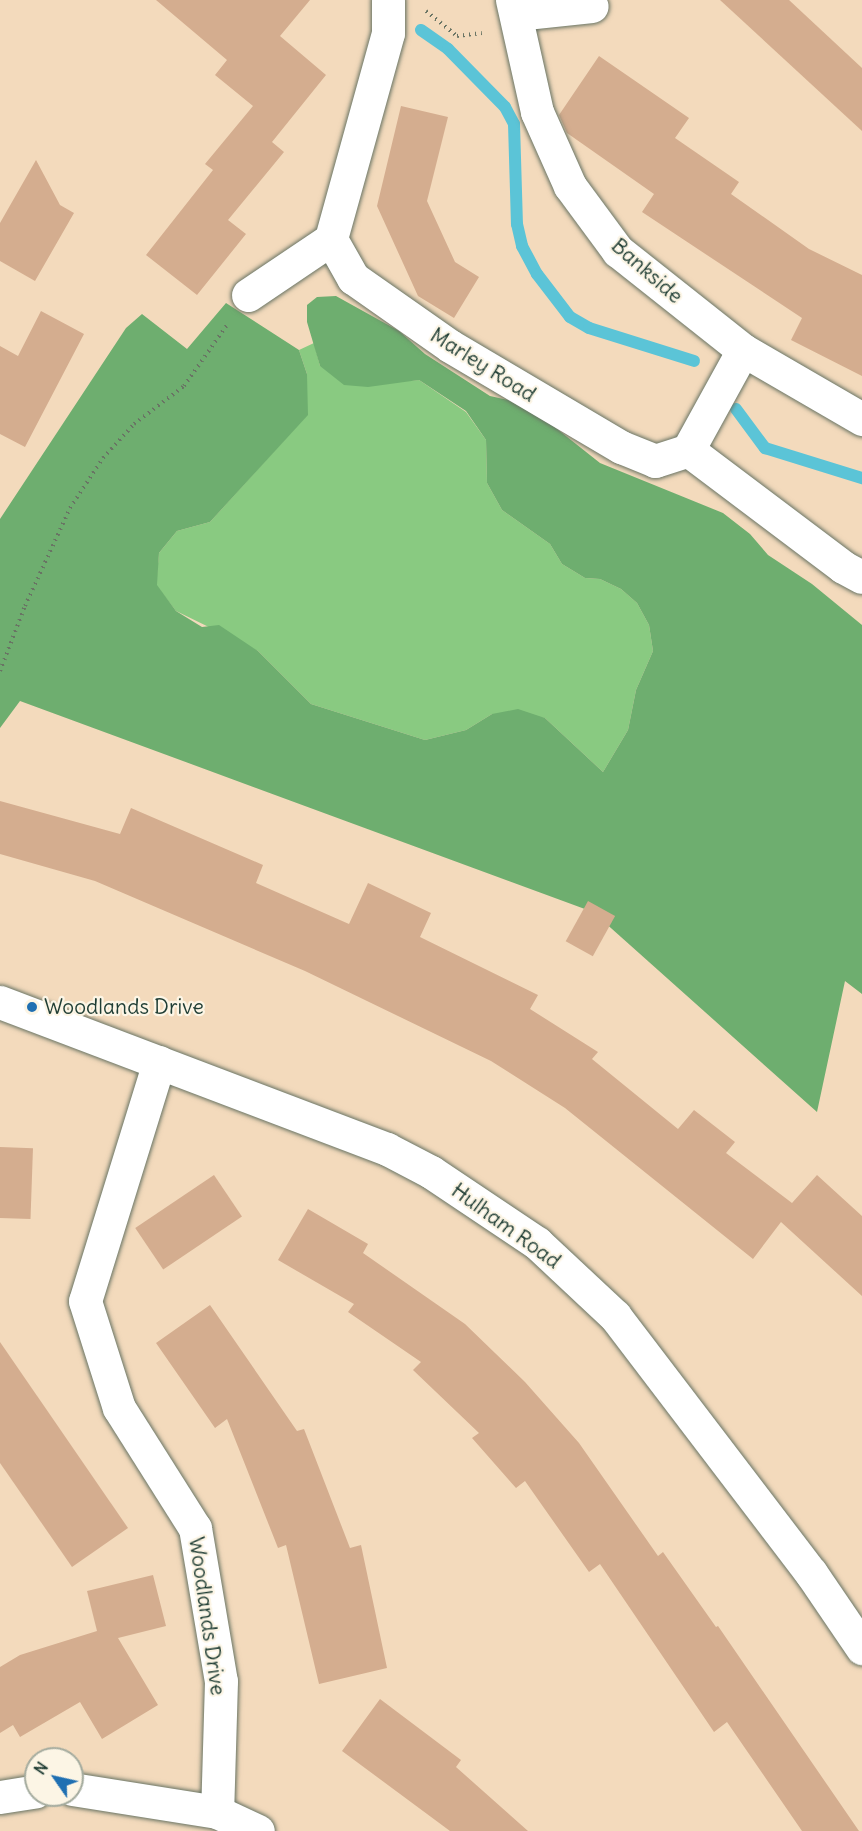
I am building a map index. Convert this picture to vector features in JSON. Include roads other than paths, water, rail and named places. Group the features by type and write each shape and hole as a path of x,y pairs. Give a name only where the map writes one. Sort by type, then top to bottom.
{"street":[{"path":"248,295 331,238 388,33 403,2"},
{"path":"516,14 592,6"},
{"name":"Bankside","path":"516,14 525,67 537,112 570,186 618,251 742,350 862,419"},
{"name":"Marley Road","path":"331,238 353,278 450,346 587,429 655,461 688,450"},
{"path":"742,350 688,450 843,567 862,577"},
{"name":"Hulham Road","path":"0,1002 387,1149 431,1172 537,1243 615,1316 811,1573 862,1648"},
{"name":"Woodlands Drive","path":"159,1062 85,1301 118,1408 195,1528 221,1681 217,1812"},
{"path":"84,1791 217,1812 258,1831"},
{"path":"0,1797 24,1793"}],"waterway":[{"path":"421,30 448,49 505,107 514,124 517,224 522,246 537,274 570,317 589,328 694,361"},
{"path":"736,409 765,448 862,478"}],"place":[{"name":"Woodlands Drive","path":"32,1007"}]}
